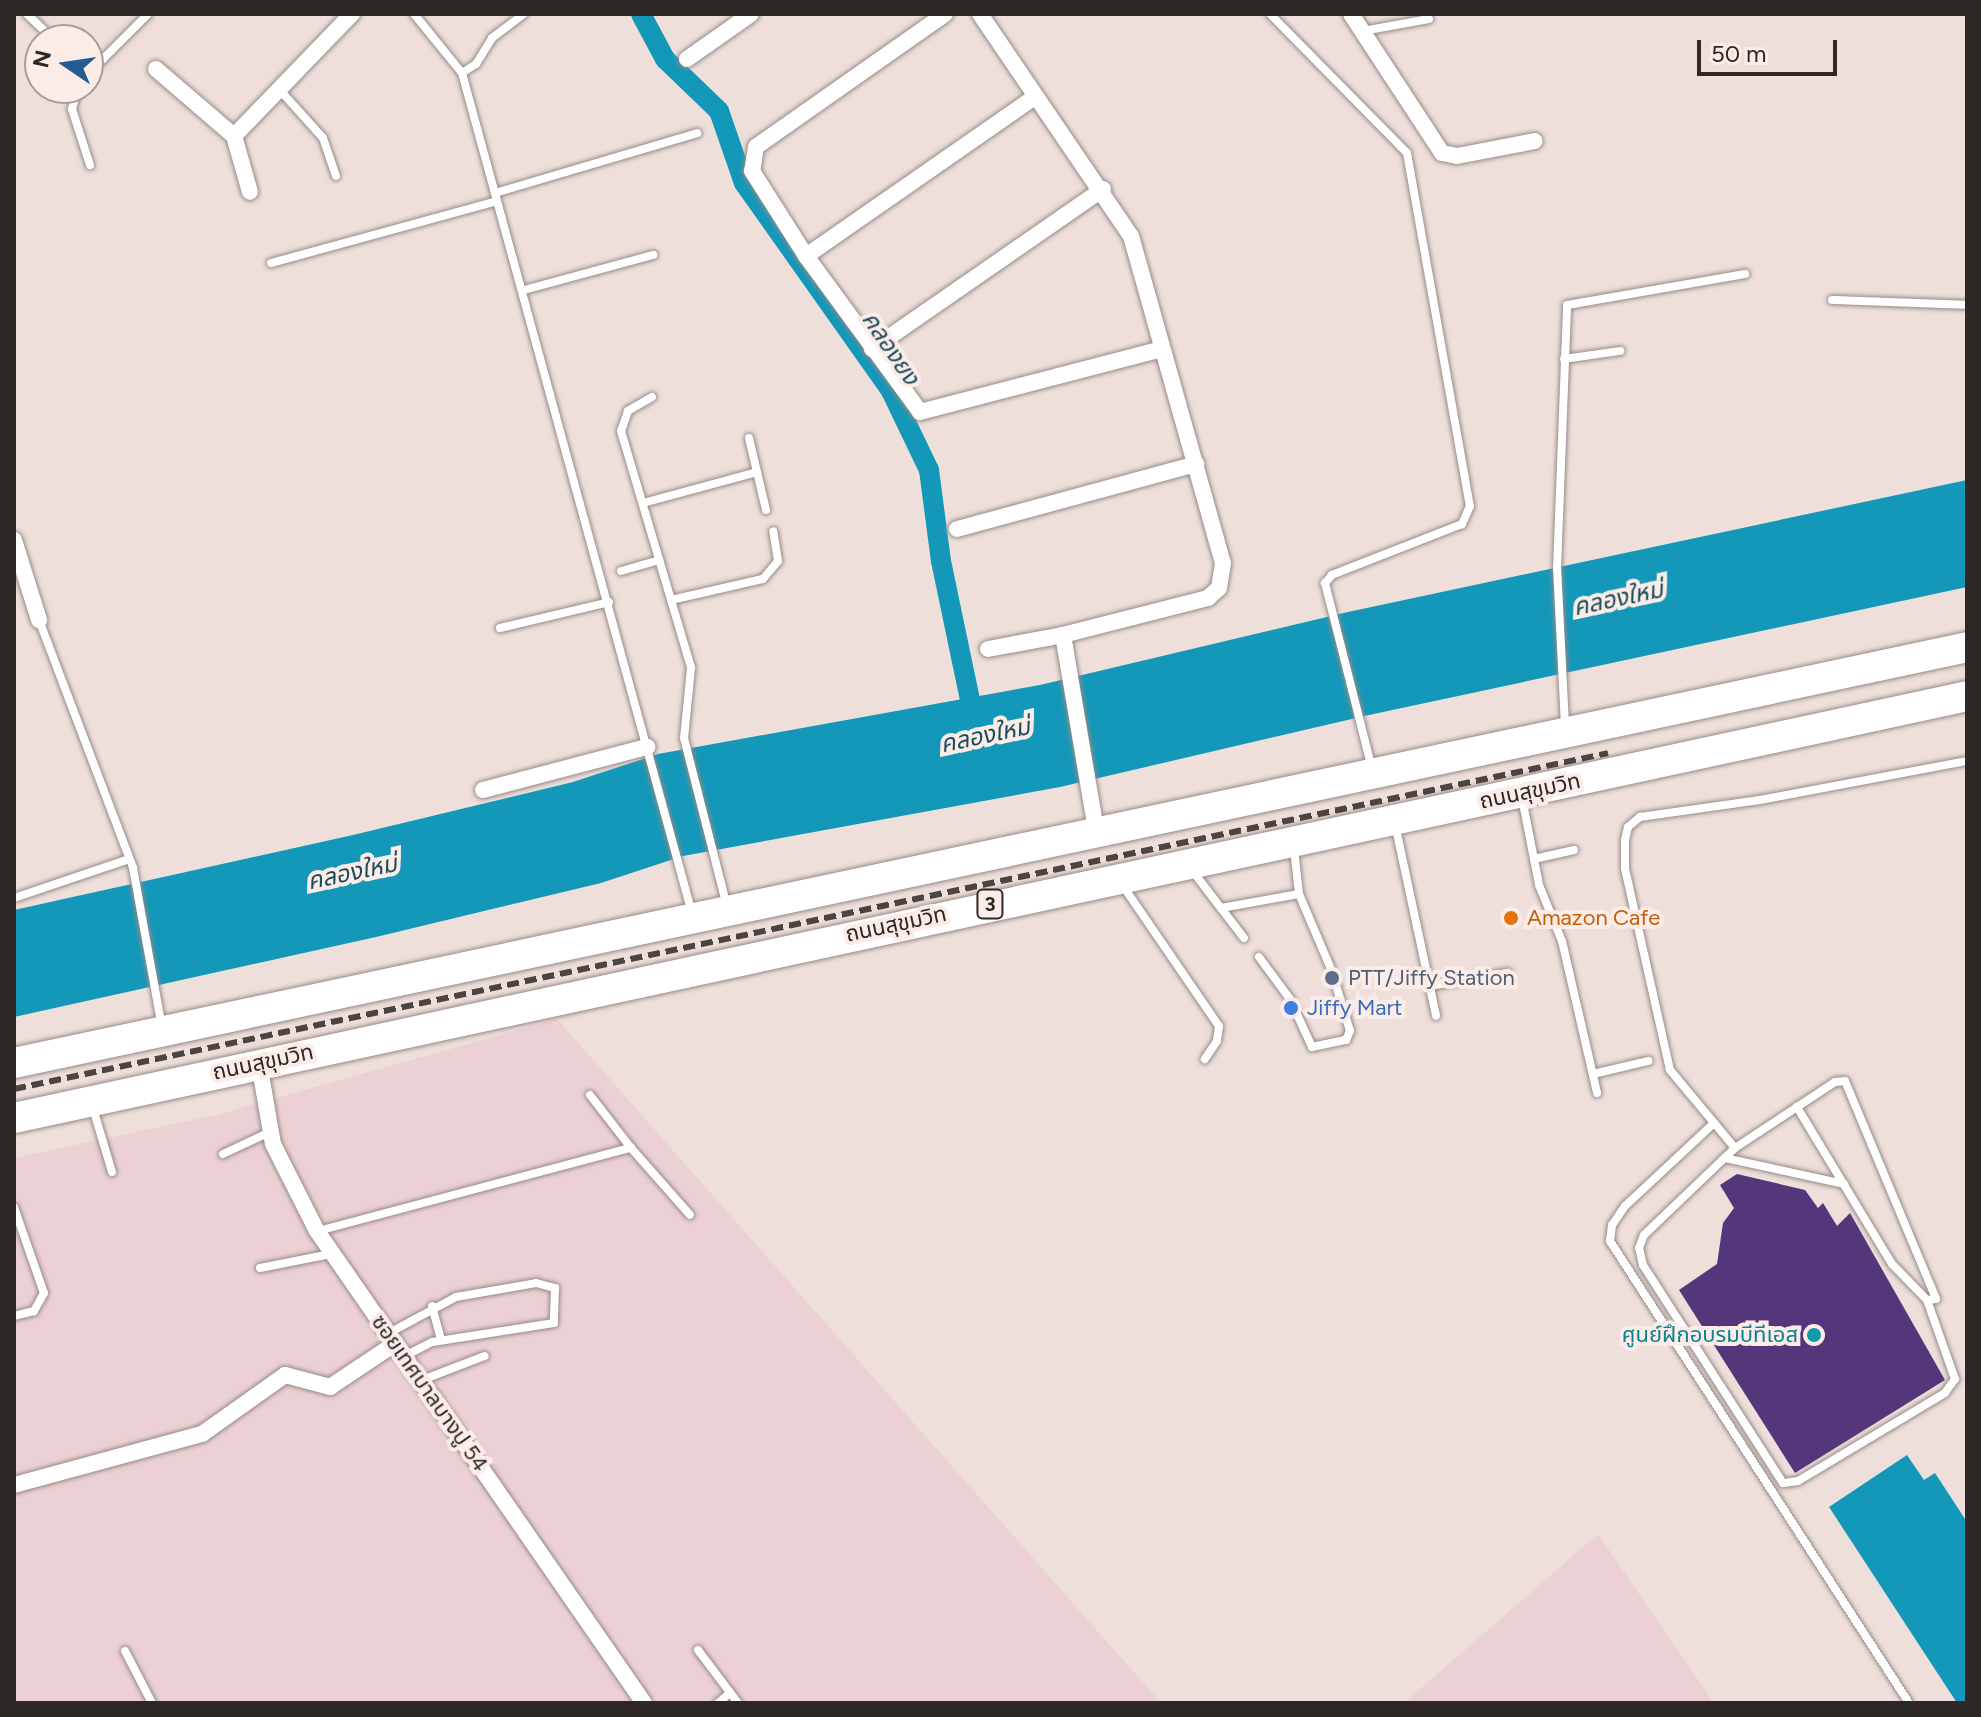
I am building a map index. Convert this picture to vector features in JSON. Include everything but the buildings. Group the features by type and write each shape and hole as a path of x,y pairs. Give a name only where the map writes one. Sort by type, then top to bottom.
{"highway":[{"name":"3","path":"14,1063 693,915 1373,775 1967,647"},
{"name":"ถนนสุขุมวิท","path":"14,1118 1116,876 1521,794 1967,696"}],"street":[{"path":"234,136 276,87 352,14"},
{"path":"687,59 751,14"},
{"path":"945,14 756,147 752,171 806,256 912,406 929,414 1162,349"},
{"path":"980,14 1035,97 1103,189 1131,236 1223,563 1219,588 1208,598 1063,635 988,649"},
{"path":"1351,14 1442,153 1457,156 1535,141"},
{"path":"156,69 234,136 250,192"},
{"path":"806,256 1035,97"},
{"path":"872,349 1103,189"},
{"path":"957,529 1196,464"},
{"path":"14,540 39,620"},
{"path":"1063,635 1096,830"},
{"path":"483,790 648,749"},
{"name":"ซอยเทศบาลบางปู 54","path":"259,1063 270,1132 285,1175 317,1231 644,1703"},
{"path":"14,1485 202,1434 285,1375 330,1387 397,1344"}],"lane":[{"path":"104,57 148,14"},
{"path":"414,14 462,73 693,915"},
{"path":"462,73 476,64 492,38 524,14"},
{"path":"1270,14 1407,153 1470,506 1462,524 1332,575 1325,583 1373,775"},
{"path":"1362,31 1429,19"},
{"path":"276,87 323,138 336,176"},
{"path":"73,104 72,109 90,165"},
{"path":"271,263 496,197 697,133"},
{"path":"524,290 653,255"},
{"path":"1566,734 1557,569 1566,310 1571,302 1745,274"},
{"path":"1832,300 1967,305"},
{"path":"1564,359 1620,351"},
{"path":"652,397 621,420 691,668 684,738 721,874 726,908"},
{"path":"749,438 766,510"},
{"path":"643,503 757,472"},
{"path":"671,600 763,579 778,561 773,531"},
{"path":"621,571 659,560"},
{"path":"500,628 609,602"},
{"path":"39,620 131,864 163,1032"},
{"path":"1735,1148 1670,1070 1625,868 1632,821 1967,761"},
{"path":"1521,794 1545,906 1562,941 1597,1093"},
{"path":"1394,819 1436,1016"},
{"path":"1259,957 1290,999 1312,1047 1346,1040 1350,1031 1331,969 1299,894 1293,840"},
{"path":"1534,859 1574,850"},
{"path":"1186,862 1244,938"},
{"path":"17,897 131,864"},
{"path":"1116,876 1219,1026 1217,1041 1205,1059"},
{"path":"1221,908 1299,894"},
{"path":"1430,986 1508,973"},
{"path":"1593,1074 1648,1061"},
{"path":"1797,1107 1892,1264 1927,1300 1955,1379 1945,1393 1798,1481 1783,1483 1659,1294 1639,1248 1644,1235 1735,1148 1797,1107 1835,1082 1851,1086 1938,1295 1927,1300"},
{"path":"590,1095 631,1148 690,1215"},
{"path":"91,1101 112,1172"},
{"path":"1713,1124 1625,1206 1612,1225 1610,1241 1659,1325 1909,1703"},
{"path":"223,1154 270,1132"},
{"path":"317,1231 631,1148"},
{"path":"1725,1158 1844,1184"},
{"path":"14,1207 44,1293 34,1311 14,1316"},
{"path":"260,1268 332,1254"},
{"path":"536,1283 555,1288 554,1323 397,1344 432,1306 536,1283"},
{"path":"432,1306 441,1340"},
{"path":"422,1380 485,1356"},
{"path":"698,1650 738,1703"},
{"path":"125,1651 152,1703"},
{"path":"718,1703 730,1693"}],"shaded area":[{"path":"557,1019 1161,1703 14,1703 14,1158 216,1115"},
{"path":"1598,1534 1714,1703 1404,1703"}],"water":[{"name":"คลองใหม่","path":"1967,480 1967,587 1369,715 1060,787 683,856 601,883 376,937 14,1017 14,910 353,835 573,782 658,754 1040,685 1348,612"},
{"path":"1907,1455 1924,1480 1935,1473 1967,1522 1967,1703 1957,1703 1829,1507"}],"waterway":[{"name":"คลองยง","path":"641,14 665,59 719,111 744,183 891,391 929,470 941,561 975,724"}],"railway":[{"path":"14,1089 1608,753"}],"place":[{"name":"Amazon Cafe","path":"1511,918"},
{"name":"PTT/Jiffy Station","path":"1332,978"},
{"name":"Jiffy Mart","path":"1291,1008"},
{"name":"ศูนย์ฝึกอบรมบีทีเอส","path":"1814,1335"}]}
